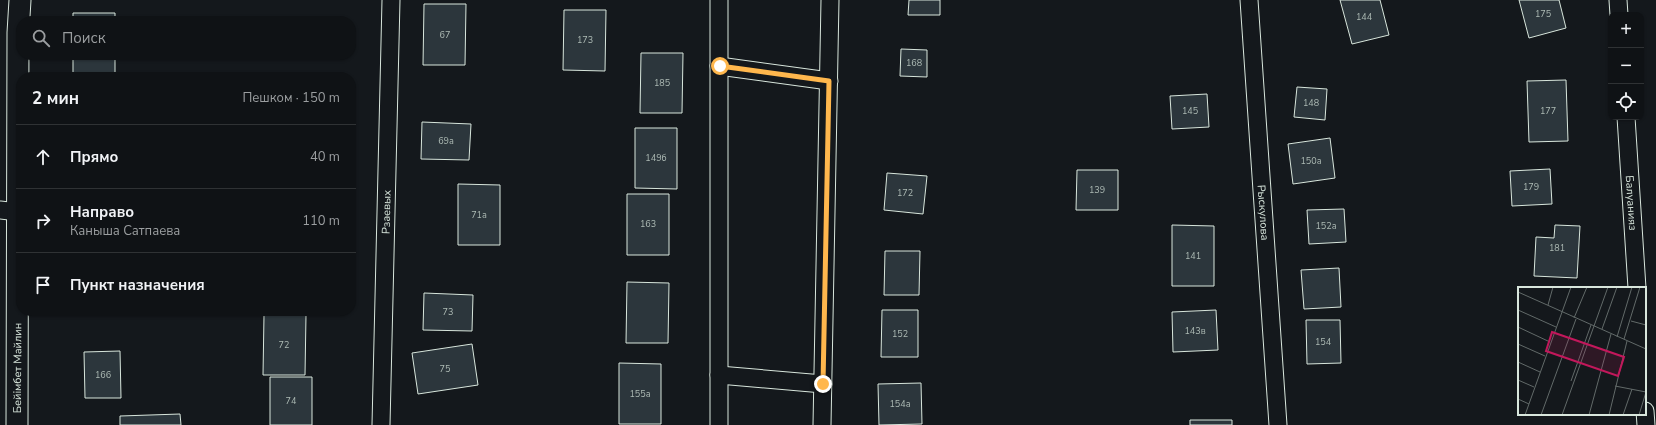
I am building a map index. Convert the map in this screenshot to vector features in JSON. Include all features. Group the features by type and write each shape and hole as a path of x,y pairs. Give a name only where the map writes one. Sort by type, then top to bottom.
{"street":[{"name":"Бейімбет Майлин","path":"19,16 20,0"},
{"name":"Рзаевых","path":"381,425 391,0"},
{"path":"719,0 719,425"},
{"path":"822,425 830,0"},
{"name":"Рыскулова","path":"1249,0 1278,425"},
{"path":"1618,0 1619,12"},
{"name":"Бейімбет Майлин","path":"16,72 17,60"},
{"path":"720,66 829,81"},
{"name":"Бейімбет Майлин","path":"16,73 9,211 17,425"},
{"name":"Балуанияз","path":"1626,120 1637,287"},
{"path":"719,375 823,384"},
{"path":"1645,415 1646,425"}],"building":[{"path":"909,0 940,0 940,15 908,15"},
{"path":"1340,0 1380,0 1389,35 1352,44"},
{"path":"1519,0 1559,0 1566,28 1529,38"},
{"path":"424,4 466,4 465,65 423,65"},
{"path":"564,10 606,10 605,71 563,70"},
{"path":"73,13 115,13 115,16 73,16"},
{"path":"901,49 927,50 927,77 900,76"},
{"path":"641,53 683,53 682,113 640,113"},
{"path":"73,60 115,60 115,72 73,72"},
{"path":"1566,80 1568,141 1529,142 1527,81"},
{"path":"1297,87 1327,89 1325,120 1294,117"},
{"path":"1207,94 1209,127 1172,129 1170,96"},
{"path":"422,122 471,124 469,160 421,159"},
{"path":"635,128 677,128 677,189 635,188"},
{"path":"1330,138 1335,178 1293,184 1288,144"},
{"path":"1550,169 1552,204 1512,206 1510,171"},
{"path":"1077,170 1118,170 1118,210 1076,210"},
{"path":"887,173 927,176 923,214 884,210"},
{"path":"458,184 500,185 500,245 458,245"},
{"path":"627,194 669,194 669,255 627,255"},
{"path":"1344,209 1346,242 1309,244 1307,210"},
{"path":"1172,225 1214,226 1214,286 1172,286"},
{"path":"1555,225 1580,226 1577,278 1534,276 1536,237 1554,238"},
{"path":"885,251 920,251 919,295 884,295"},
{"path":"1339,268 1341,307 1304,309 1301,270"},
{"path":"627,282 669,283 668,343 626,343"},
{"path":"424,293 473,295 472,331 423,330"},
{"path":"882,310 918,310 918,357 881,357"},
{"path":"1216,310 1218,350 1173,352 1172,312"},
{"path":"264,316 306,316 305,375 263,375"},
{"path":"1306,320 1340,320 1341,363 1307,364"},
{"path":"472,344 478,385 418,394 412,353"},
{"path":"120,351 121,398 85,398 84,352"},
{"path":"619,363 661,364 661,424 619,424"},
{"path":"270,377 312,377 312,425 270,425"},
{"path":"921,383 922,424 879,425 878,384"},
{"path":"180,414 181,425 120,425 120,416"},
{"path":"1190,420 1232,420 1232,425 1190,425"}],"route":[{"path":"720,66 829,81 823,384"}]}
